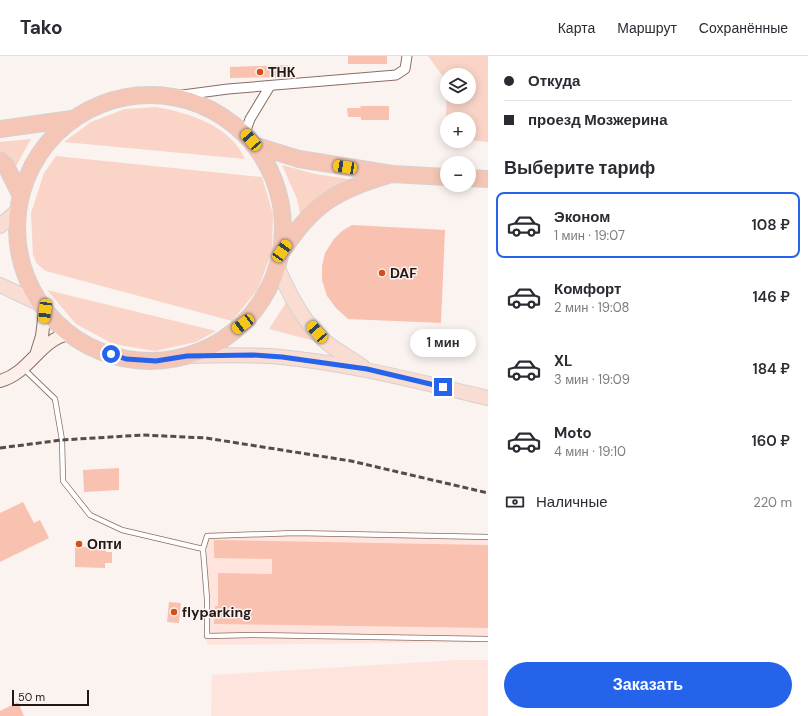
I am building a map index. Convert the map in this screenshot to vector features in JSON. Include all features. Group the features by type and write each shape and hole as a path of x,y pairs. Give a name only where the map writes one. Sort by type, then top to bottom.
{"highway":[{"path":"139,94 175,96 201,103 225,116 245,133 257,146 271,170 281,196 284,224 282,251 278,268 264,298 243,324 217,343 187,356 156,361 126,359 96,350 69,334 43,307 27,280 19,255 16,212 20,194 43,148 72,119 104,102 111,100 139,94"},
{"path":"0,128 72,119"},
{"path":"257,146 299,159 392,174 440,177"},
{"path":"0,160 6,166 20,194"},
{"path":"282,251 294,234 316,210 337,194 361,183 392,174"},
{"path":"476,178 488,179"}],"main road":[{"path":"0,226 16,212"},
{"path":"278,268 287,290 297,306 325,341 367,369"},
{"path":"0,285 43,307"},
{"path":"187,356 253,355 282,357 367,369 488,398"}],"street":[{"path":"175,96 396,75 405,68 407,56"},
{"path":"245,133 250,119 270,86"},
{"path":"36,355 42,336 43,307"},
{"path":"0,381 24,369 50,342 69,334"}],"lane":[{"path":"24,369 56,400 62,440 63,481 90,514 122,530 203,549"},
{"path":"488,537 295,533 207,536 203,549 207,636 253,635 488,639"}],"shaded area":[{"path":"428,56 488,56 488,142 476,141 476,112 446,112 446,104 476,104 476,68 440,68 440,72"},
{"path":"156,107 195,117 219,129 238,147 245,159 64,142 91,122 125,109"},
{"path":"31,139 15,168 0,150 0,142"},
{"path":"56,156 262,177 273,214 272,252 258,289 232,321 46,271 37,264 33,255 31,213 44,173"},
{"path":"282,165 315,174 355,180 301,218 297,199"},
{"path":"47,290 216,331 196,342 155,351 113,344 76,324"},
{"path":"287,301 293,315 315,341 269,329"},
{"path":"207,532 488,537 488,642 207,645"},
{"path":"458,660 488,660 488,716 211,716 212,675"}],"building":[{"path":"348,56 387,56 387,64 348,64"},
{"name":"ТНК","path":"289,65 289,77 230,78 230,67"},
{"path":"360,106 389,106 389,120 361,120 361,117 348,117 347,108 361,108"},
{"name":"DAF","path":"352,225 445,230 441,323 348,319 336,308 327,296 322,280 322,266 325,253 334,239 342,231"},
{"path":"119,468 119,490 84,492 83,470"},
{"path":"23,502 34,523 40,520 49,538 0,562 0,513"},
{"path":"214,540 488,545 488,628 214,624 215,606 218,606 218,573 272,574 272,559 214,558"},
{"path":"75,547 106,547 106,552 112,552 112,563 105,563 105,568 75,567"},
{"path":"169,602 181,603 179,623 167,622"},
{"path":"18,702 24,716 0,716 0,711"}],"railway":[{"path":"0,448 62,440 143,435 206,438 351,461 488,493"}],"place":[{"name":"ТНК","path":"260,72"},
{"name":"DAF","path":"382,273"},
{"name":"Опти","path":"79,544"},
{"name":"flyparking","path":"174,612"}],"route":[{"path":"111,354 126,359 156,361 187,356 253,355 282,357 367,369 443,387"}]}
